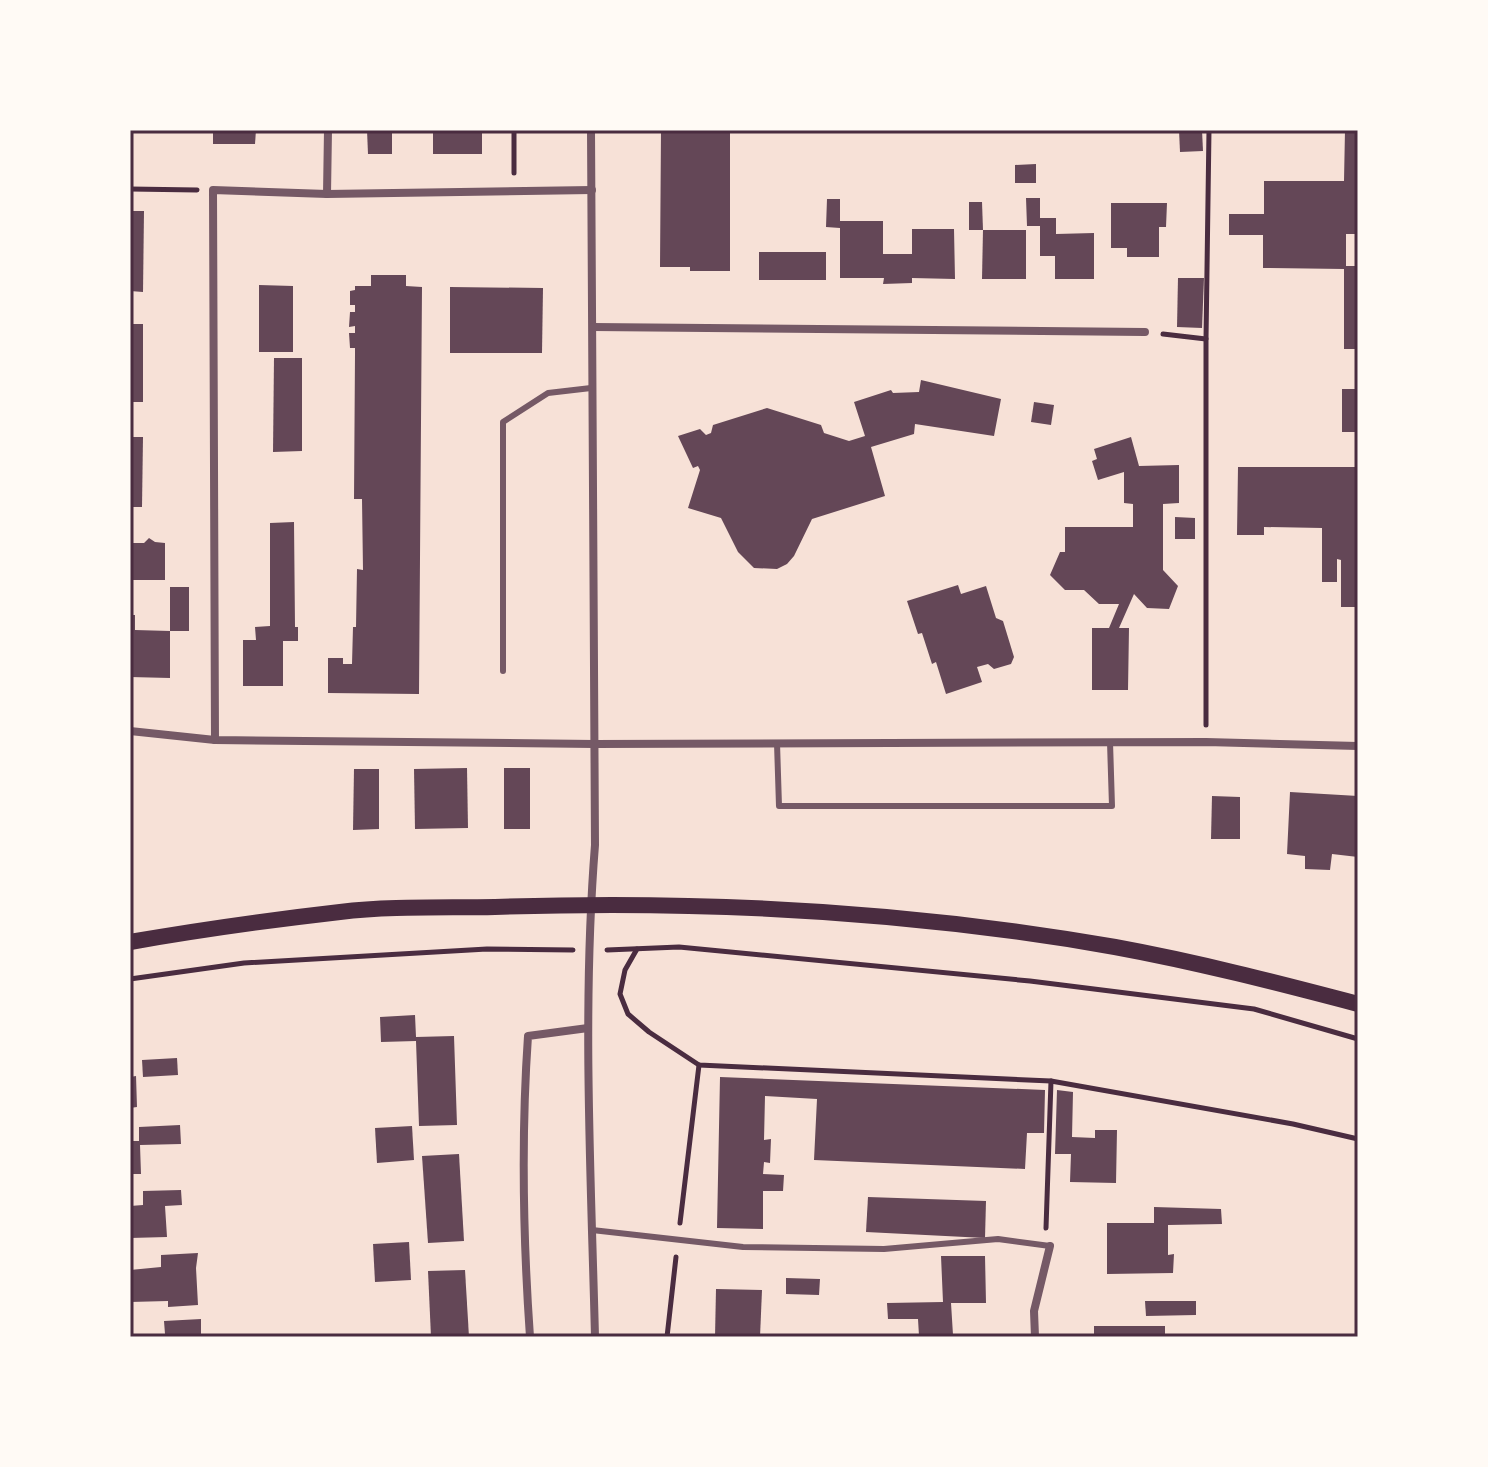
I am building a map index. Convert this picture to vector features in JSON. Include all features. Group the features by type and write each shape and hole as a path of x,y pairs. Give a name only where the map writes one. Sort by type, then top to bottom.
{"main road":[{"path":"130,942 343,911 667,905 840,913 973,926 1115,947 1256,977 1358,1004"}],"street":[{"path":"327,194 328,130"},
{"path":"591,130 595,845 590,905 588,1028 595,1337"},
{"path":"215,740 213,190 327,194 592,190"},
{"path":"593,327 1145,332"},
{"path":"130,731 215,740 594,744 1206,742 1358,746"},
{"path":"530,1337 523,1117 528,1036 588,1028"},
{"path":"1035,1337 1034,1311 1050,1246"}],"lane":[{"path":"503,671 503,422 548,393 591,388"},
{"path":"777,743 779,806 1112,806 1110,742"},
{"path":"592,1230 743,1247 884,1249 998,1239 1050,1246"}],"path":[{"path":"514,130 514,192"},
{"path":"1206,742 1209,130"},
{"path":"130,189 213,190"},
{"path":"1145,332 1206,339"},
{"path":"130,979 244,963 487,949 679,947 1030,981 1254,1009 1358,1039"},
{"path":"637,949 625,970 620,994 628,1014 699,1065 1051,1081 1293,1124 1358,1139"},
{"path":"667,1337 699,1065"},
{"path":"1033,1244 1046,1228 1051,1081"}],"building":[{"path":"213,130 256,130 255,144 213,144"},
{"path":"367,130 392,130 392,154 368,154"},
{"path":"433,130 482,130 482,154 433,154"},
{"path":"661,130 730,130 730,271 660,267"},
{"path":"1179,130 1202,130 1203,151 1180,152"},
{"path":"1345,130 1358,130 1358,234 1346,234 1346,266 1358,266 1358,349 1344,349 1344,269 1263,268 1263,235 1229,235 1229,214 1264,214 1264,181 1344,181"},
{"path":"1036,164 1036,183 1015,183 1015,165"},
{"path":"1026,198 1040,198 1040,218 1056,218 1056,234 1094,233 1094,279 1055,279 1055,256 1040,256 1040,226 1027,226"},
{"path":"827,199 840,199 840,221 883,221 883,254 912,254 912,229 954,229 955,279 912,278 912,283 883,284 884,278 840,278 840,228 826,227"},
{"path":"969,202 982,202 983,230 969,230"},
{"path":"1111,203 1167,203 1166,227 1159,227 1159,257 1127,257 1127,248 1111,248"},
{"path":"130,211 144,211 143,292 130,291"},
{"path":"983,230 1026,230 1026,279 982,279"},
{"path":"759,252 826,252 826,280 759,280"},
{"path":"371,275 406,275 406,286 422,287 419,694 328,693 328,658 343,658 343,664 352,664 357,569 363,570 362,499 354,499 355,348 350,348 349,333 355,333 355,326 349,327 350,312 355,312 355,305 350,305 350,291 355,290 355,286 371,286"},
{"path":"1178,278 1204,278 1202,328 1177,327"},
{"path":"259,285 293,286 293,352 259,352"},
{"path":"450,287 543,288 542,353 450,353"},
{"path":"130,324 143,324 143,402 130,402"},
{"path":"274,358 302,358 302,451 273,452"},
{"path":"921,380 1001,399 994,436 915,424 914,434 871,447 885,496 812,519 787,564 777,569 754,568 738,552 721,518 688,508 700,470 698,466 693,468 678,436 700,429 706,435 711,433 713,425 767,408 821,425 824,433 849,441 865,436 854,402 891,390 893,393 919,392"},
{"path":"1342,389 1358,389 1358,432 1342,432"},
{"path":"1034,402 1054,405 1051,425 1031,422"},
{"path":"130,437 143,437 142,507 130,507"},
{"path":"1131,437 1139,466 1179,465 1179,503 1163,504 1163,570 1178,586 1169,609 1147,608 1134,594 1119,628 1129,628 1128,690 1092,690 1092,628 1109,628 1119,604 1099,604 1084,590 1065,590 1050,575 1060,552 1065,552 1065,527 1133,527 1133,504 1124,503 1124,472 1098,480 1092,461 1097,459 1094,449"},
{"path":"1238,467 1358,467 1358,607 1341,607 1341,560 1337,559 1337,582 1322,582 1322,528 1264,527 1264,535 1237,535"},
{"path":"1175,517 1195,518 1195,539 1175,539"},
{"path":"294,522 295,627 298,627 298,641 283,641 283,686 243,686 243,640 256,640 255,627 270,626 270,523"},
{"path":"149,538 165,543 165,580 130,580 130,543 144,543"},
{"path":"958,585 961,594 986,586 996,618 1003,621 1014,657 1011,664 994,669 988,664 977,667 982,682 946,694 936,662 932,664 907,601"},
{"path":"170,587 189,587 189,631 170,631"},
{"path":"130,615 135,615 135,630 170,631 170,678 130,677"},
{"path":"467,768 468,828 415,829 414,769"},
{"path":"504,768 530,768 530,829 504,829"},
{"path":"354,769 379,769 379,829 353,830"},
{"path":"1290,792 1358,796 1358,857 1332,854 1330,870 1305,869 1305,856 1287,854"},
{"path":"1212,796 1240,797 1240,839 1211,839"},
{"path":"415,1015 416,1037 454,1036 457,1125 419,1126 416,1041 381,1042 380,1017"},
{"path":"177,1058 178,1075 143,1077 142,1060"},
{"path":"136,1076 137,1107 130,1108 130,1077"},
{"path":"720,1077 1045,1090 1044,1133 1027,1133 1025,1169 814,1160 817,1099 765,1096 764,1140 771,1139 770,1163 764,1162 763,1174 784,1175 783,1191 763,1191 763,1229 717,1228"},
{"path":"1057,1090 1073,1092 1072,1137 1095,1138 1095,1130 1117,1130 1116,1183 1070,1182 1071,1154 1055,1154"},
{"path":"180,1125 181,1144 140,1145 141,1174 130,1174 130,1141 139,1141 139,1127"},
{"path":"412,1126 414,1160 377,1163 375,1128"},
{"path":"459,1154 464,1241 428,1243 422,1156"},
{"path":"181,1190 182,1205 165,1206 167,1237 130,1238 130,1206 143,1205 143,1191"},
{"path":"868,1197 986,1201 985,1238 866,1232"},
{"path":"1154,1207 1221,1209 1222,1224 1168,1225 1168,1255 1174,1254 1173,1273 1107,1274 1107,1223 1154,1223"},
{"path":"409,1242 411,1280 375,1282 373,1244"},
{"path":"198,1253 198,1305 168,1307 168,1301 130,1302 130,1270 161,1267 161,1255"},
{"path":"941,1256 985,1256 986,1303 951,1303 953,1335 919,1336 918,1319 888,1319 887,1303 943,1302"},
{"path":"465,1270 469,1337 431,1337 428,1271"},
{"path":"786,1278 820,1279 819,1295 786,1294"},
{"path":"716,1289 762,1290 760,1337 715,1337"},
{"path":"1145,1301 1196,1301 1196,1315 1146,1316"},
{"path":"201,1319 201,1334 154,1337 165,1334 164,1321"},
{"path":"1094,1326 1165,1326 1165,1337 1094,1337"}]}
